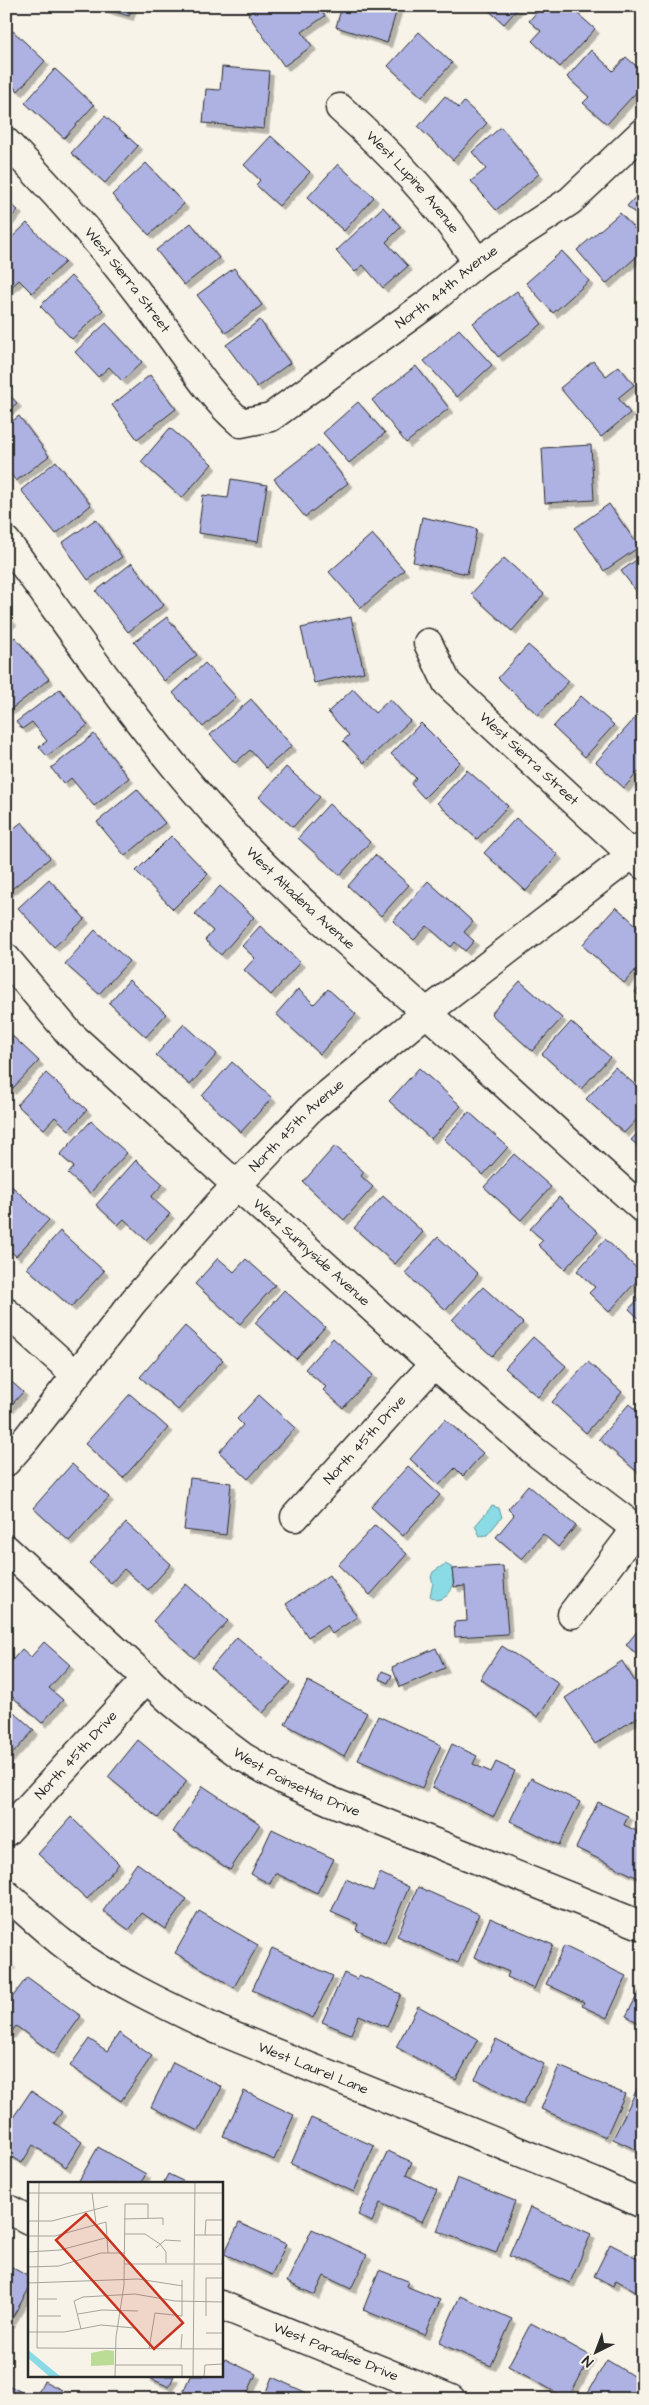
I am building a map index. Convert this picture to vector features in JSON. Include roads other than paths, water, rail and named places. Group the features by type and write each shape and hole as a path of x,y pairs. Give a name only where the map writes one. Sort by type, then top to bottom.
{"street":[{"name":"West Lupine Avenue","path":"340,108 378,142 422,188 456,230 477,262"},
{"name":"North 44th Avenue","path":"241,423 271,417 430,302 477,262 570,200 643,132"},
{"name":"West Sierra Street","path":"6,142 95,238 160,321 221,406 241,423"},
{"name":"West Altadena Avenue","path":"6,541 142,726 229,829 323,922 643,1209"},
{"name":"West Sierra Street","path":"428,643 447,683 639,855"},
{"name":"North 45th Avenue","path":"6,1462 133,1302 237,1184 309,1110 426,1013 639,855"},
{"name":"West Sunnyside Avenue","path":"6,958 70,1034 434,1364 533,1450 639,1531 572,1614"},
{"path":"6,1312 76,1375"},
{"name":"North 45th Drive","path":"295,1517 434,1364"},
{"name":"West Poinsettia Drive","path":"6,1549 171,1701 236,1752 283,1780 399,1829 643,1926"},
{"name":"North 45th Drive","path":"6,1832 147,1678"},
{"name":"West Laurel Lane","path":"6,1894 62,1943 121,1980 182,2013 236,2038 594,2182 643,2204"},
{"path":"6,2208 28,2219"},
{"name":"West Paradise Drive","path":"222,2306 450,2399"}],"water":[{"path":"492,1506 499,1508 502,1517 487,1535 480,1536 475,1526"},
{"path":"445,1564 451,1567 452,1588 450,1593 442,1599 436,1600 430,1596 433,1583 431,1577 433,1572"}]}
